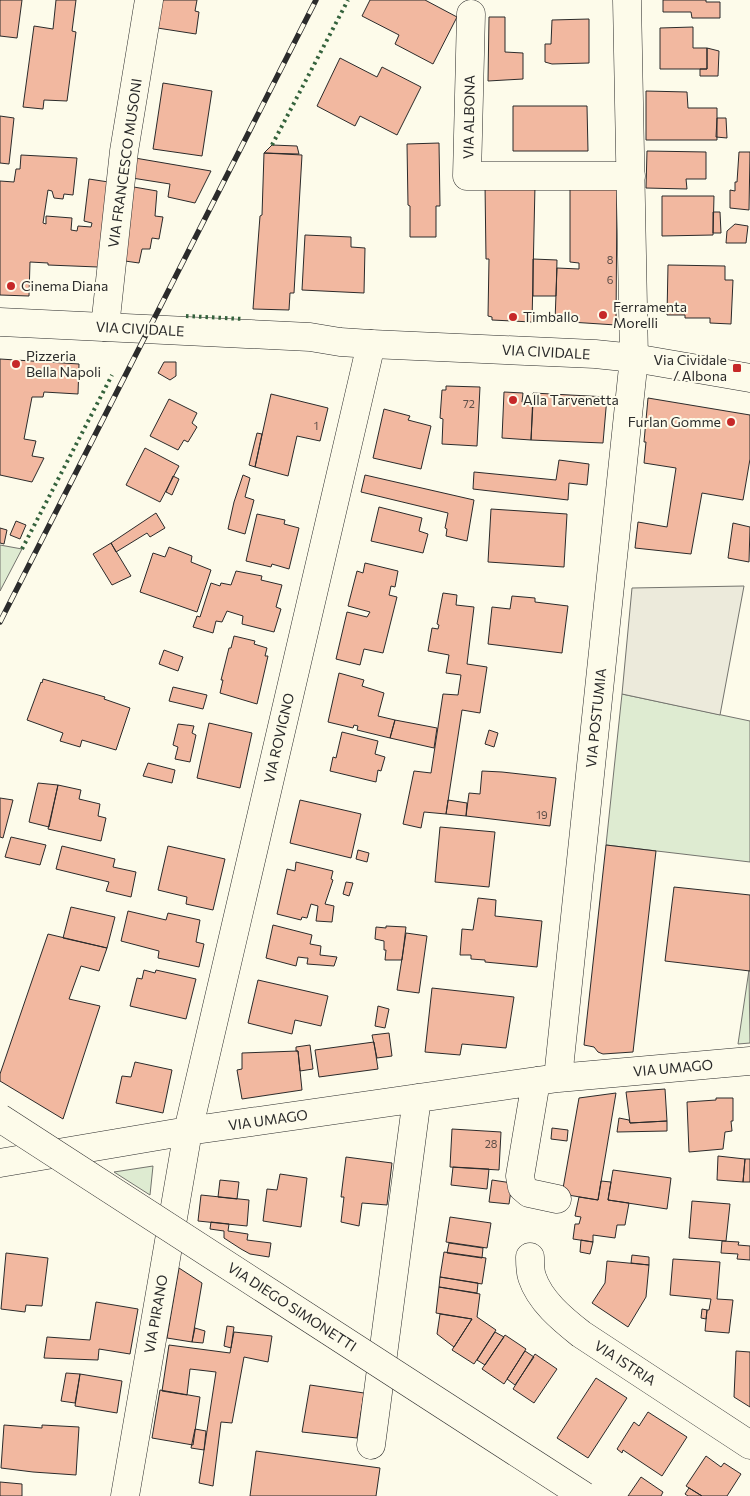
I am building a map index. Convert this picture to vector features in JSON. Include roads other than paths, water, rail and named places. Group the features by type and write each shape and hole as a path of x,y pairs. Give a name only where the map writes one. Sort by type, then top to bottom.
{"street":[{"name":"VIA FRANCESCO MUSONI","path":"105,327 124,151 149,0"},
{"path":"627,0 634,358"},
{"name":"VIA ALBONA","path":"470,14 468,176 631,176"},
{"name":"VIA CIVIDALE","path":"0,322 310,337 340,342 371,344 566,352 634,358 750,378"},
{"name":"VIA CIVIDALE","path":"0,337 308,352 340,342"},
{"name":"VIA ROVIGNO","path":"188,1131 371,344"},
{"name":"VIA POSTUMIA","path":"547,1080 634,358"},
{"name":"VIA UMAGO","path":"0,1163 188,1131 547,1080 750,1061"},
{"path":"547,1080 520,1176 522,1188 529,1192 557,1199"},
{"path":"371,1445 417,1098"},
{"name":"VIA DIEGO SIMONETTI","path":"0,1118 584,1496"},
{"name":"VIA PIRANO","path":"125,1496 188,1131"},
{"name":"VIA ISTRIA","path":"530,1257 532,1277 544,1299 568,1323 581,1334 750,1445"}],"railway":[{"path":"0,622 316,0"}],"place":[{"name":"Cinema Diana","path":"11,286"},
{"name":"Ferramenta Morelli","path":"603,315"},
{"name":"Timballo","path":"513,317"},
{"name":"Pizzeria Bella Napoli","path":"16,364"},
{"name":"Via Cividale / Albona","path":"737,368"},
{"name":"Alla Tarvenetta","path":"513,400"},
{"name":"Furlan Gomme","path":"731,422"}]}
